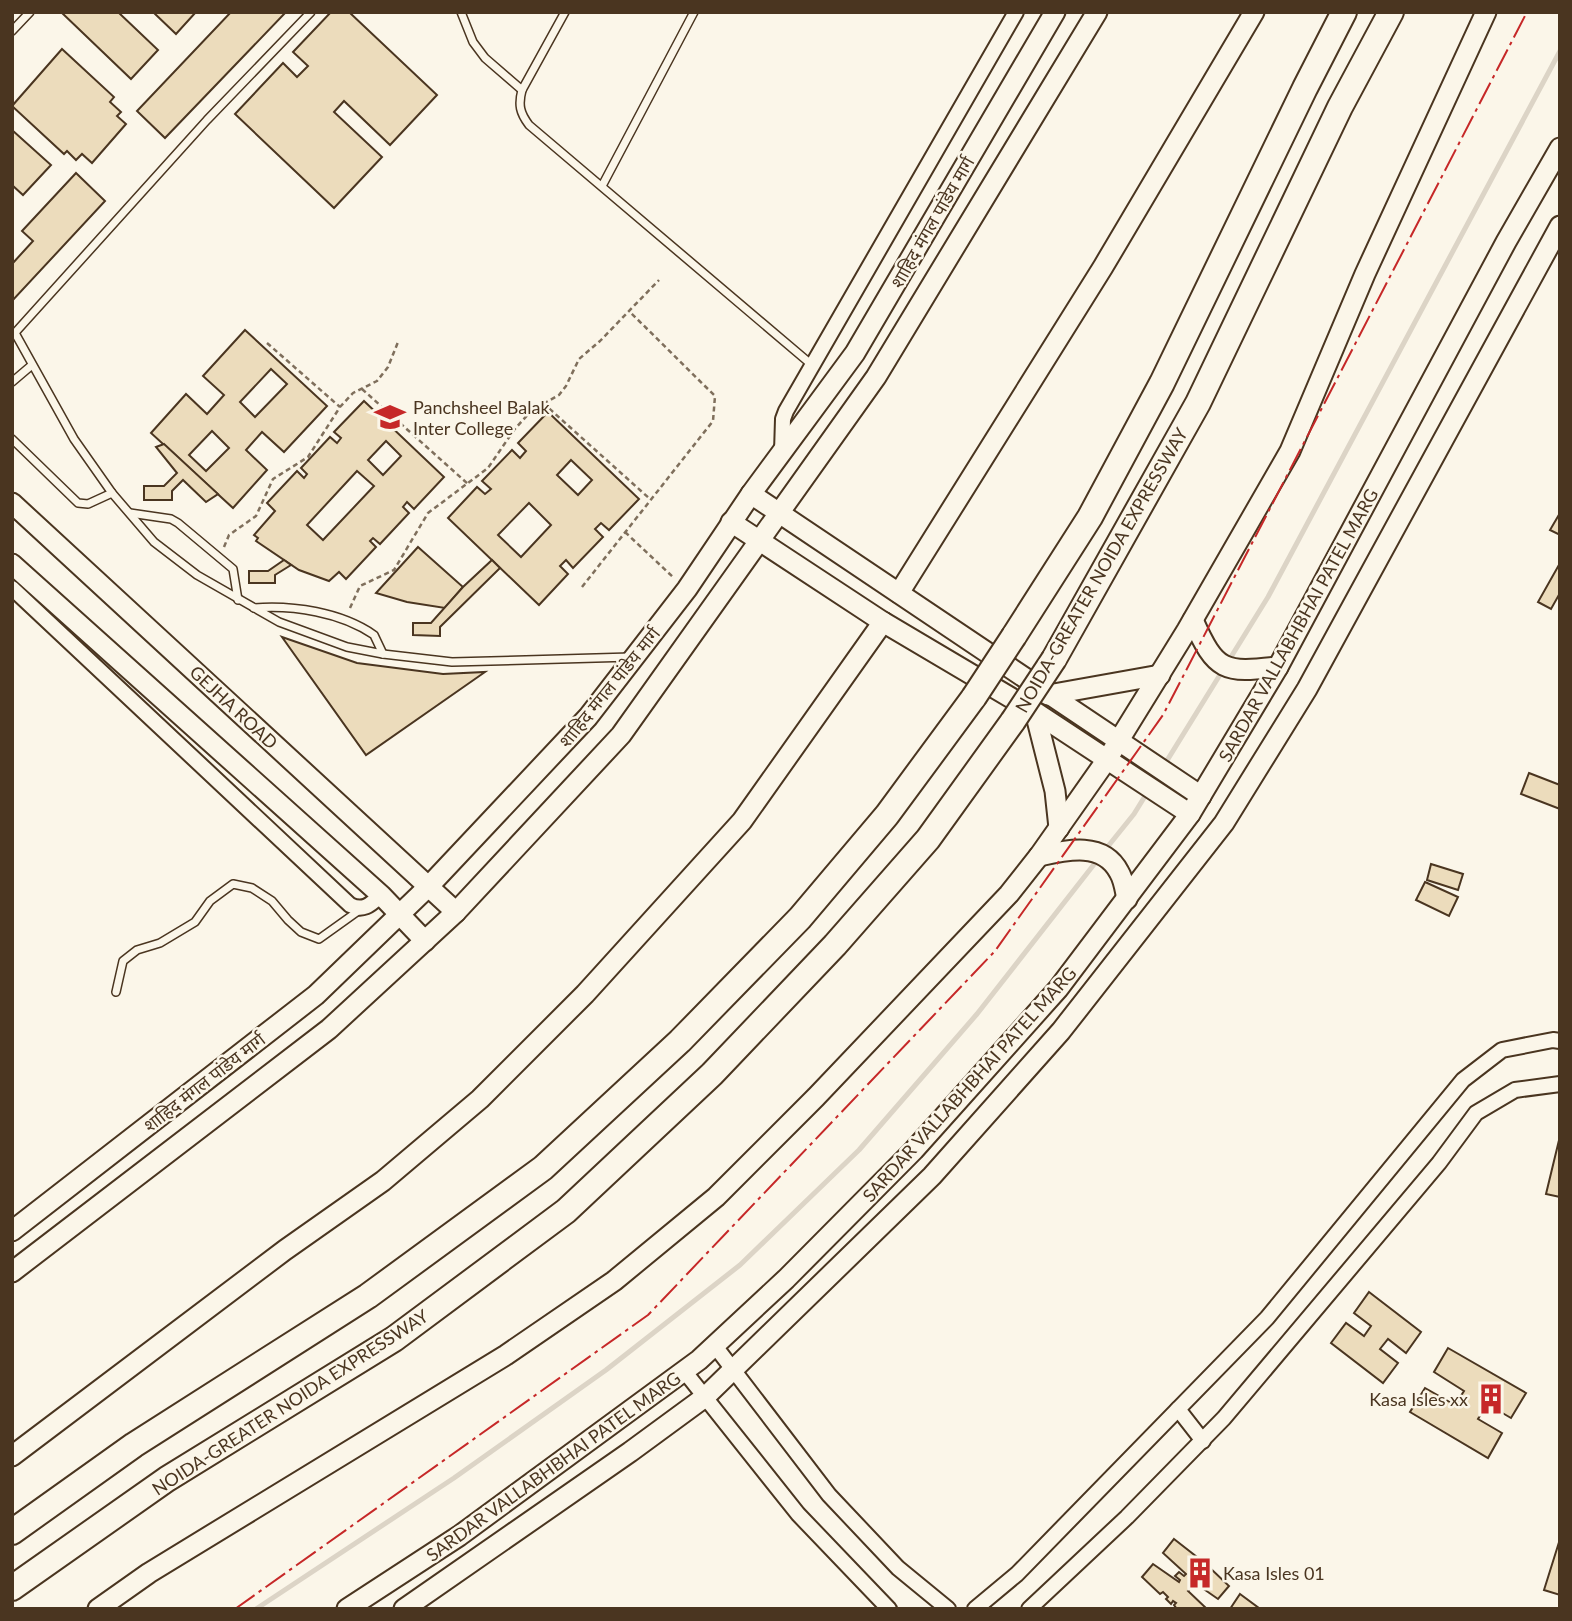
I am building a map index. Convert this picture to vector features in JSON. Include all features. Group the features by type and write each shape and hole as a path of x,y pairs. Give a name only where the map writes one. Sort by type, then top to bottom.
{"highway":[{"name":"NOIDA-GREATER NOIDA EXPRESSWAY","path":"12,1532 134,1445 368,1296 544,1168 680,1041 800,918 887,815 974,697 1090,517 1162,383 1344,12"},
{"name":"NOIDA-GREATER NOIDA EXPRESSWAY","path":"12,1588 167,1479 394,1339 566,1211 712,1074 835,945 928,839 1024,717 1198,403 1340,107 1391,12"}],"street":[{"path":"782,452 783,419 1016,12"},
{"name":"शाहिद मंगल पांडेय मार्ग","path":"12,1231 316,995 429,886 588,718 687,589 751,494 855,354 1055,12"},
{"path":"12,1272 329,1029 456,912 621,735 876,377 1097,12"},
{"path":"899,593 1103,267 1254,12"},
{"path":"98,1609 149,1573 506,1355 614,1281 716,1197 1009,894 1040,856 1119,741 1193,620 1290,451 1365,274 1486,12"},
{"name":"SARDAR VALLABHBHAI PATEL MARG","path":"347,1609 459,1536 685,1372 715,1346 914,1150 1058,989 1201,796 1278,667 1506,242 1560,148"},
{"name":"SARDAR VALLABHBHAI PATEL MARG","path":"407,1608 705,1397 932,1177 1061,1031 1224,822 1307,690 1560,226"},
{"path":"751,494 1201,796"},
{"name":"GEJHA ROAD","path":"12,503 456,912"},
{"path":"731,522 1024,717 1108,758 1190,814"},
{"path":"12,564 380,895 425,941"},
{"path":"12,588 350,905 362,908 368,906 380,895"},
{"path":"1193,620 1205,648 1219,664 1244,671 1278,667"},
{"path":"12,1456 285,1250 383,1181 480,1099 585,994 742,821 883,622"},
{"path":"109,678 123,664"},
{"path":"1048,695 1160,675"},
{"path":"1024,717 1055,791 1059,828"},
{"path":"1040,856 1074,848 1096,852 1116,866 1127,898"},
{"path":"975,1609 1017,1574 1267,1318 1463,1080 1502,1050 1560,1041"},
{"path":"1029,1609 1127,1517 1224,1418 1476,1114 1515,1090 1560,1084"},
{"path":"715,1346 829,1495 898,1568 948,1609"},
{"path":"685,1372 798,1514 890,1609"},
{"path":"1178,1409 1202,1441"}],"lane":[{"path":"12,31 30,12"},
{"path":"311,12 207,120 14,334 66,428 112,493 159,546 197,575 279,622 347,647 383,654 463,662 635,657"},
{"path":"461,12 473,42 485,58 522,90"},
{"path":"565,12 522,90 519,103 521,114 529,125 813,366"},
{"path":"601,186 694,12"},
{"path":"12,382 32,365"},
{"path":"12,439 78,503 88,504 112,493"},
{"path":"130,513 172,519 220,556 233,569 239,600"},
{"path":"253,608 290,607 344,621 374,635 383,654"},
{"path":"116,992 126,958 137,950 160,943 195,922 210,901 233,884 253,888 272,901 301,932 319,939 362,908"}],"path":[{"path":"344,621 360,586 394,570 428,513 488,468 514,430 531,411 559,395 579,359 659,280"},
{"path":"582,587 713,421 715,396 629,311"},
{"path":"220,556 229,535 256,516 273,479 309,457 340,407 353,393 377,381 388,367 398,342"},
{"path":"267,343 340,407"},
{"path":"362,388 468,484"},
{"path":"544,403 651,499"},
{"path":"625,532 687,589"}],"building":[{"path":"61,12 118,12 158,50 131,79"},
{"path":"153,12 196,12 176,34"},
{"path":"231,12 286,12 165,138 137,111"},
{"path":"331,12 349,12 437,95 390,145 344,101 334,112 382,157 334,208 235,114 283,63 297,77 308,66 293,52"},
{"path":"62,49 114,97 110,102 121,112 117,116 126,124 92,163 82,154 76,160 67,151 64,154 12,106"},
{"path":"12,130 51,165 23,195 12,185"},
{"path":"76,173 105,201 12,301 12,264 33,241 22,231"},
{"path":"245,330 327,406 284,452 262,432 246,450 267,470 233,508 151,433 186,394 207,414 224,395 203,376","holes":["271,369 287,384 255,417 240,402","212,431 229,448 206,471 189,455"]},
{"path":"364,401 444,477 414,509 407,502 403,507 409,513 380,544 373,538 370,541 376,547 346,579 339,572 329,581 299,570 256,541 258,538 254,535 275,511 267,503 297,471 304,478 307,474 301,468 330,437 337,443 341,438 334,432","holes":["386,441 401,456 383,475 368,460","357,471 374,486 323,540 307,525"]},
{"path":"548,412 639,499 609,530 601,523 595,529 603,537 573,568 566,560 560,566 568,574 539,605 448,518 477,487 485,494 491,489 482,481 512,450 520,458 526,451 518,443","holes":["571,460 592,480 578,495 557,475","529,503 551,525 521,557 498,535"]},
{"path":"164,444 218,494 206,502 183,480 172,491 172,500 144,500 144,486 164,486 177,473 156,447"},
{"path":"1560,513 1560,535 1550,530"},
{"path":"418,547 463,587 445,608 407,602 376,593"},
{"path":"284,560 291,565 275,575 275,583 249,583 249,571 268,571"},
{"path":"492,560 500,568 440,627 440,636 413,635 413,623 431,623"},
{"path":"1560,563 1560,593 1551,609 1538,602"},
{"path":"282,637 357,663 443,674 485,672 366,755"},
{"path":"1529,773 1560,785 1560,809 1521,794"},
{"path":"1431,864 1463,874 1458,890 1427,880"},
{"path":"1425,882 1458,897 1449,916 1416,900"},
{"path":"1560,1136 1560,1197 1546,1194"},
{"name":"Kasa Isles xx","path":"1369,1292 1421,1332 1406,1353 1388,1339 1380,1349 1398,1363 1383,1383 1331,1343 1346,1323 1364,1336 1371,1326 1354,1313"},
{"name":"Kasa Isles xx","path":"1448,1348 1526,1393 1511,1418 1487,1404 1478,1419 1502,1433 1488,1458 1410,1412 1425,1388 1455,1405 1464,1391 1434,1372"},
{"name":"Kasa Isles 01","path":"1174,1539 1197,1557 1195,1560 1198,1562 1200,1559 1205,1563 1205,1568 1208,1566 1229,1586 1218,1599 1195,1583 1188,1591 1207,1609 1177,1609 1174,1605 1176,1603 1173,1601 1171,1604 1163,1592 1160,1594 1142,1577 1153,1564 1179,1582 1175,1576 1179,1572 1184,1576 1186,1574 1163,1553"},
{"path":"1560,1539 1560,1595 1544,1590"},
{"path":"1240,1594 1259,1608 1263,1609 1230,1609"}],"waterway":[{"path":"1105,850 1134,814 1268,597 1560,51"},
{"path":"256,1609 454,1478 606,1370 740,1265 859,1150 977,1014 1099,858"}],"power":[{"path":"235,1609 648,1315 995,951 1163,715 1527,12"}],"place":[{"name":"Panchsheel Balak Inter College","path":"390,417"},
{"name":"Kasa Isles xx","path":"1491,1399"},
{"name":"Kasa Isles 01","path":"1200,1573"}]}
